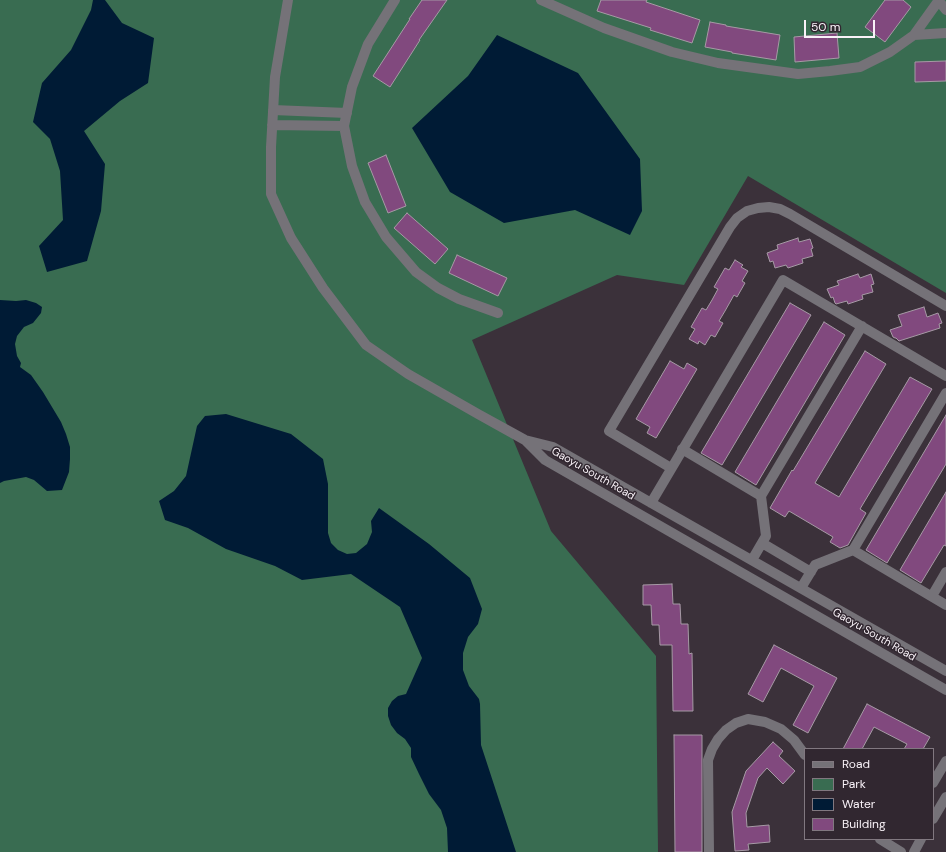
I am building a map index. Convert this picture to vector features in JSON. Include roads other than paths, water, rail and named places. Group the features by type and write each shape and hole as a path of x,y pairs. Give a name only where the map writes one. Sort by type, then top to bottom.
{"street":[{"path":"288,0 275,77 271,147 271,194 291,238 323,288 366,345 408,374 525,440"},
{"path":"395,0 368,44 352,87 344,126 352,166 365,202 386,237 416,272 438,288 459,299 498,313"},
{"path":"541,0 604,28 672,52 718,63 798,74 860,67 890,52 914,35 939,0 946,10"},
{"path":"914,35 946,33"},
{"path":"273,110 347,113"},
{"path":"272,125 344,126"},
{"path":"671,468 609,431 730,227 747,211 769,207 785,211 946,306"},
{"path":"651,503 783,280 946,376"},
{"path":"752,560 766,536 761,496 862,326"},
{"path":"801,588 815,565 853,550 946,393"},
{"name":"Gaoyu South Road","path":"525,440 553,447 801,588 944,666"},
{"name":"Gaoyu South Road","path":"525,440 545,460 946,690"},
{"path":"682,449 761,496"},
{"path":"762,543 811,572"},
{"path":"853,550 946,605"},
{"path":"932,596 946,572"},
{"path":"709,852 708,760 718,738 736,723 748,719 765,722 781,729 794,740 804,753"},
{"path":"934,781 946,761"},
{"path":"934,817 946,797"},
{"path":"882,840 898,850 900,840"},
{"path":"914,852 920,840"}],"water":[{"path":"93,0 105,0 122,23 154,38 148,83 120,101 84,131 105,164 101,211 87,261 47,272 39,246 63,220 60,171 50,139 33,122 42,83 71,50 91,10"},
{"path":"497,35 578,73 640,159 642,211 630,235 575,210 504,223 450,192 412,128 468,76"},
{"path":"0,300 26,300 36,303 42,307 41,313 33,323 24,327 17,336 15,344 17,356 21,363 20,367 31,375 43,392 61,422 66,434 70,447 70,459 69,472 62,490 47,491 34,480 26,477 0,483"},
{"path":"226,414 291,434 323,459 328,484 328,533 331,543 338,550 347,554 356,553 367,544 372,532 371,521 379,508 429,544 470,578 482,609 478,624 468,637 463,653 463,670 469,686 479,699 481,745 516,852 448,852 447,828 441,810 429,794 419,774 411,757 411,748 405,739 397,733 391,725 388,716 388,708 392,701 398,696 406,694 422,658 400,607 351,574 302,580 275,566 226,549 188,528 165,520 159,501 174,491 186,476 197,426 205,416"}]}
